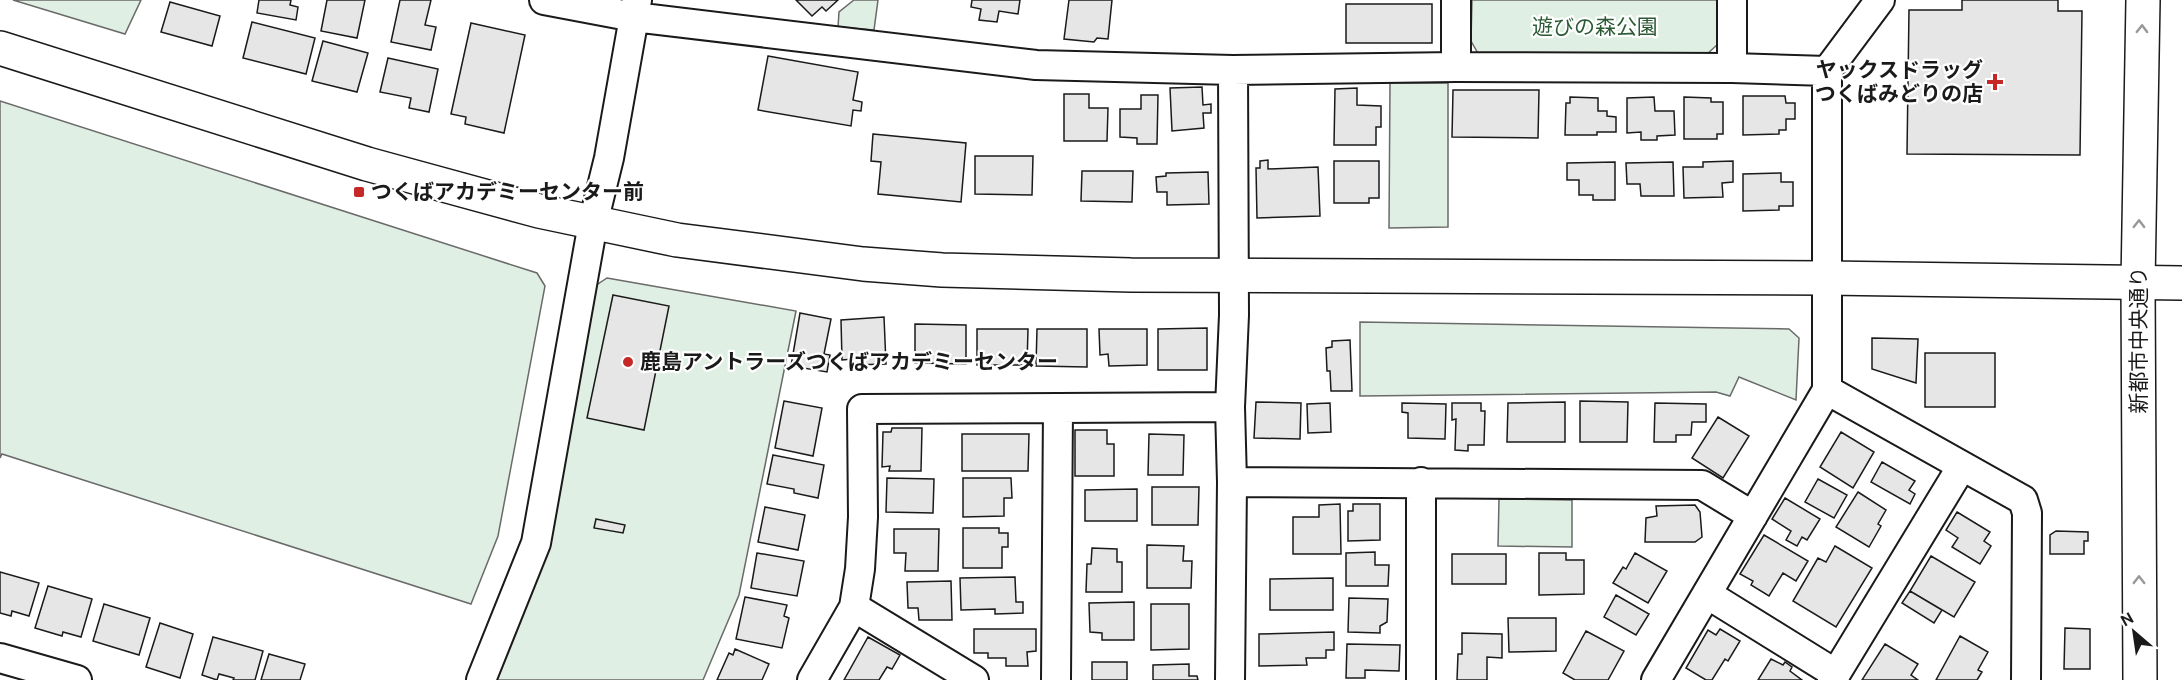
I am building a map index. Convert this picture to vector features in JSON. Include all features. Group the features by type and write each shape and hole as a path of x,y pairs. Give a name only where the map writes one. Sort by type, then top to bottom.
{"street":[{"path":"544,0 635,9 1036,65 1233,70 1456,67 1732,68 1827,71"},
{"path":"1456,0 1456,67"},
{"path":"1732,0 1732,68"},
{"path":"1656,680 1827,390 1827,71 1880,0"},
{"name":"新都市中央通り","path":"2140,680 2138,283 2143,0"},
{"path":"481,680 536,543 592,223 609,158 635,9"},
{"path":"0,48 367,164 515,205 677,240 863,264 1031,273 1232,276 1827,278 2182,283"},
{"path":"1230,680 1232,482 1230,407 1234,315 1232,276 1233,70"},
{"path":"1827,390 2023,500 2028,513 2026,680"},
{"path":"812,680 854,607 860,569 863,517 862,410 1230,407"},
{"path":"1056,680 1058,409"},
{"path":"1707,594 1834,677 1962,466"},
{"path":"1232,482 1702,485 1753,516"},
{"path":"1421,482 1421,680"},
{"path":"854,607 974,680"},
{"path":"0,658 77,680"}],"green space":[{"path":"13,0 141,0 125,34"},
{"path":"854,0 878,0 874,30 838,27 839,12"},
{"name":"遊びの森公園","path":"1472,0 1719,0 1718,44 1706,55 1479,55 1471,41"},
{"path":"1390,83 1448,83 1448,227 1389,228"},
{"path":"0,101 537,273 545,286 498,536 471,604 2,454 0,458"},
{"path":"607,278 796,311 739,595 703,680 495,680 595,286"},
{"path":"1360,322 1789,329 1799,338 1796,400 1739,377 1730,396 1716,392 1360,396"},
{"path":"1499,499 1572,500 1572,547 1498,546"}],"building":[{"path":"259,0 291,0 290,5 298,7 296,20 257,13"},
{"path":"327,0 365,0 357,38 321,31"},
{"path":"400,0 431,0 425,25 436,27 431,50 391,42"},
{"path":"796,0 838,0 826,11 822,7 812,16"},
{"path":"972,0 1020,0 1018,14 999,11 997,22 979,20 981,9 971,7"},
{"path":"1069,0 1112,0 1108,39 1097,38 1094,42 1064,39"},
{"name":"ヤックスドラッグ つくばみどりの店","path":"1962,0 2058,0 2058,11 2082,11 2080,155 1907,154 1909,10 1962,10"},
{"path":"170,2 220,16 212,46 161,32"},
{"path":"1346,4 1432,4 1432,43 1346,43"},
{"path":"252,22 315,38 306,74 243,58"},
{"path":"471,23 525,35 504,133 465,124 466,117 451,114"},
{"path":"323,41 368,53 357,92 312,81"},
{"path":"768,56 858,72 853,100 862,102 861,111 853,110 851,126 758,110"},
{"path":"388,58 438,69 429,112 409,108 411,98 380,92"},
{"path":"1202,87 1203,105 1211,104 1211,113 1203,113 1204,128 1172,131 1170,88"},
{"path":"1357,88 1357,105 1381,106 1381,127 1376,127 1376,145 1334,145 1335,89"},
{"path":"1453,90 1539,90 1538,138 1452,137"},
{"path":"1064,94 1089,94 1089,108 1108,108 1107,141 1064,141"},
{"path":"1141,95 1158,95 1157,144 1137,144 1137,138 1120,137 1120,109 1141,109"},
{"path":"1743,96 1785,96 1786,103 1795,103 1795,119 1786,119 1786,130 1779,130 1779,134 1743,135"},
{"path":"1570,97 1598,98 1598,111 1607,111 1607,116 1616,117 1616,132 1597,132 1597,135 1565,135 1566,103 1570,103"},
{"path":"1654,97 1655,111 1674,111 1675,135 1657,136 1657,140 1641,140 1641,132 1627,133 1627,98"},
{"path":"1684,97 1711,98 1711,102 1723,102 1723,134 1717,134 1717,139 1684,139"},
{"path":"873,134 966,143 961,202 878,194 881,162 871,161"},
{"path":"975,156 1033,156 1032,195 975,194"},
{"path":"1268,160 1268,169 1318,167 1320,216 1257,218 1256,168 1260,168 1260,161"},
{"path":"1334,161 1379,161 1379,198 1369,198 1369,203 1334,203"},
{"path":"1733,161 1733,182 1722,183 1723,197 1684,198 1683,167 1703,167 1703,162"},
{"path":"1615,162 1615,200 1593,200 1593,195 1579,195 1579,180 1567,180 1567,163"},
{"path":"1673,162 1674,196 1641,196 1640,184 1627,184 1626,163"},
{"path":"1082,171 1133,171 1132,202 1081,201"},
{"path":"1208,172 1209,204 1167,205 1167,192 1157,192 1156,177 1166,176 1166,173"},
{"path":"1781,173 1781,182 1793,182 1793,206 1779,206 1779,210 1743,211 1743,174"},
{"name":"鹿島アントラーズつくばアカデミーセンター","path":"613,295 669,306 644,430 587,418"},
{"path":"800,313 831,319 824,354 830,355 827,372 791,366"},
{"path":"884,317 886,364 853,365 853,359 842,360 841,320"},
{"path":"915,324 966,325 966,364 915,363"},
{"path":"1207,328 1207,370 1158,370 1158,329"},
{"path":"977,329 1028,329 1027,365 977,365"},
{"path":"1037,329 1087,329 1087,367 1036,366"},
{"path":"1099,329 1147,329 1147,365 1109,366 1108,354 1100,355"},
{"path":"1872,338 1918,339 1916,383 1872,369"},
{"path":"1350,340 1352,391 1331,391 1326,348 1332,347 1332,341"},
{"path":"1925,353 1995,353 1995,407 1925,407"},
{"path":"784,401 822,408 813,456 775,448"},
{"path":"1580,401 1628,402 1627,442 1580,442"},
{"path":"1256,402 1301,403 1300,439 1254,438"},
{"path":"1565,402 1565,442 1507,442 1508,403"},
{"path":"1330,403 1331,432 1308,433 1307,404"},
{"path":"1402,403 1446,404 1445,439 1408,438 1408,413 1402,412"},
{"path":"1452,403 1481,403 1481,411 1485,411 1484,445 1468,445 1468,451 1455,450 1456,419 1452,420"},
{"path":"1655,403 1706,404 1706,422 1692,422 1691,435 1676,435 1676,442 1654,442"},
{"path":"1718,417 1749,436 1723,478 1692,458"},
{"path":"892,428 922,428 921,471 889,471 890,466 882,467 883,432 891,432"},
{"path":"1075,430 1107,430 1107,444 1114,444 1114,476 1075,476"},
{"path":"1841,432 1874,452 1853,488 1820,467"},
{"path":"962,434 1029,434 1028,471 962,471"},
{"path":"1149,434 1184,435 1183,475 1148,475"},
{"path":"773,455 824,465 818,498 794,493 794,489 767,484"},
{"path":"1882,462 1915,481 1909,490 1915,494 1910,504 1871,482"},
{"path":"887,478 934,479 933,513 886,512"},
{"path":"963,478 1011,478 1012,498 1004,498 1004,516 963,517"},
{"path":"1818,479 1847,495 1834,518 1805,502"},
{"path":"1152,487 1199,487 1198,525 1152,525"},
{"path":"1137,489 1137,521 1085,521 1085,490"},
{"path":"1858,492 1886,510 1878,524 1881,526 1869,547 1836,527"},
{"path":"1785,498 1820,519 1807,540 1802,537 1797,546 1786,540 1791,531 1772,519"},
{"path":"1340,504 1341,554 1293,554 1293,517 1319,517 1319,505"},
{"path":"1353,504 1380,504 1380,540 1348,541 1348,511 1353,511"},
{"path":"1695,505 1700,512 1702,537 1695,542 1645,542 1646,518 1657,516 1656,506"},
{"path":"765,507 805,515 798,550 758,542"},
{"path":"1957,512 1990,532 1984,541 1991,546 1980,564 1952,547 1958,538 1946,530"},
{"path":"596,519 625,525 623,533 594,528"},
{"path":"963,528 999,528 999,533 1008,533 1008,547 1002,547 1002,568 963,568"},
{"path":"894,529 939,529 938,571 905,571 906,553 894,553"},
{"path":"2056,531 2088,532 2088,541 2084,541 2084,554 2050,554 2050,535"},
{"path":"1764,535 1808,561 1796,581 1783,573 1769,596 1751,585 1753,581 1740,574"},
{"path":"1147,545 1184,546 1183,561 1192,561 1191,588 1147,588"},
{"path":"1835,546 1872,568 1836,627 1793,601 1818,558 1826,562"},
{"path":"1092,548 1117,549 1117,562 1122,562 1122,592 1086,592 1087,564 1091,564"},
{"path":"1375,552 1375,565 1389,565 1388,586 1346,586 1346,553"},
{"path":"757,553 804,561 797,596 751,588"},
{"path":"1539,553 1566,553 1566,560 1584,560 1584,594 1539,595"},
{"path":"1635,553 1667,571 1648,603 1613,583 1623,567 1626,569"},
{"path":"1452,554 1506,554 1506,584 1452,584"},
{"path":"1931,556 1975,582 1954,617 1910,591"},
{"path":"0,572 39,583 29,616 12,611 11,616 0,613"},
{"path":"1015,577 1016,602 1023,602 1023,613 995,614 995,609 961,610 960,578"},
{"path":"1333,578 1333,610 1270,610 1270,579"},
{"path":"951,581 952,620 919,620 918,608 908,608 907,582"},
{"path":"48,586 92,599 81,637 63,632 62,636 35,628"},
{"path":"1910,591 1942,610 1934,623 1902,603"},
{"path":"1616,595 1649,614 1636,635 1604,617"},
{"path":"745,597 787,605 784,616 789,618 782,648 736,639"},
{"path":"1349,598 1388,599 1387,622 1380,626 1380,633 1348,632"},
{"path":"1134,602 1134,640 1102,640 1102,633 1090,632 1089,603"},
{"path":"104,604 150,618 139,655 93,641"},
{"path":"1151,604 1189,604 1189,649 1151,650"},
{"path":"1508,618 1556,618 1556,651 1509,652"},
{"path":"160,623 193,634 180,678 146,667"},
{"path":"2065,628 2090,629 2090,669 2064,669"},
{"path":"974,629 1036,629 1036,651 1027,652 1028,666 1006,666 1006,658 988,658 988,653 974,653"},
{"path":"1720,629 1740,641 1728,661 1725,659 1712,680 1706,680 1686,668 1708,630 1716,635"},
{"path":"1586,631 1624,651 1608,680 1575,680 1563,673"},
{"path":"1334,632 1334,650 1326,650 1326,658 1306,658 1307,665 1259,666 1259,634"},
{"path":"1462,633 1502,634 1502,658 1487,657 1487,680 1457,680 1458,654 1462,654"},
{"path":"1960,636 1988,652 1978,670 1982,672 1977,680 1936,680"},
{"path":"213,637 263,651 255,680 233,680 234,678 219,674 217,680 202,675"},
{"path":"868,637 900,655 892,669 887,667 879,680 844,680"},
{"path":"1347,644 1400,645 1399,671 1365,670 1365,678 1346,678"},
{"path":"1885,644 1918,664 1911,675 1918,680 1862,680"},
{"path":"735,649 769,664 762,680 717,680 729,653 733,655"},
{"path":"269,654 305,664 300,680 261,680"},
{"path":"1771,659 1783,665 1785,662 1792,667 1790,671 1802,680 1758,680"},
{"path":"1092,662 1127,662 1127,680 1092,680"},
{"path":"1189,664 1189,676 1197,676 1198,680 1153,680 1153,665"}],"place":[{"name":"ヤックスドラッグ つくばみどりの店","path":"1995,82"},
{"name":"つくばアカデミーセンター前","path":"359,192"},
{"name":"鹿島アントラーズつくばアカデミーセンター","path":"628,362"}]}
